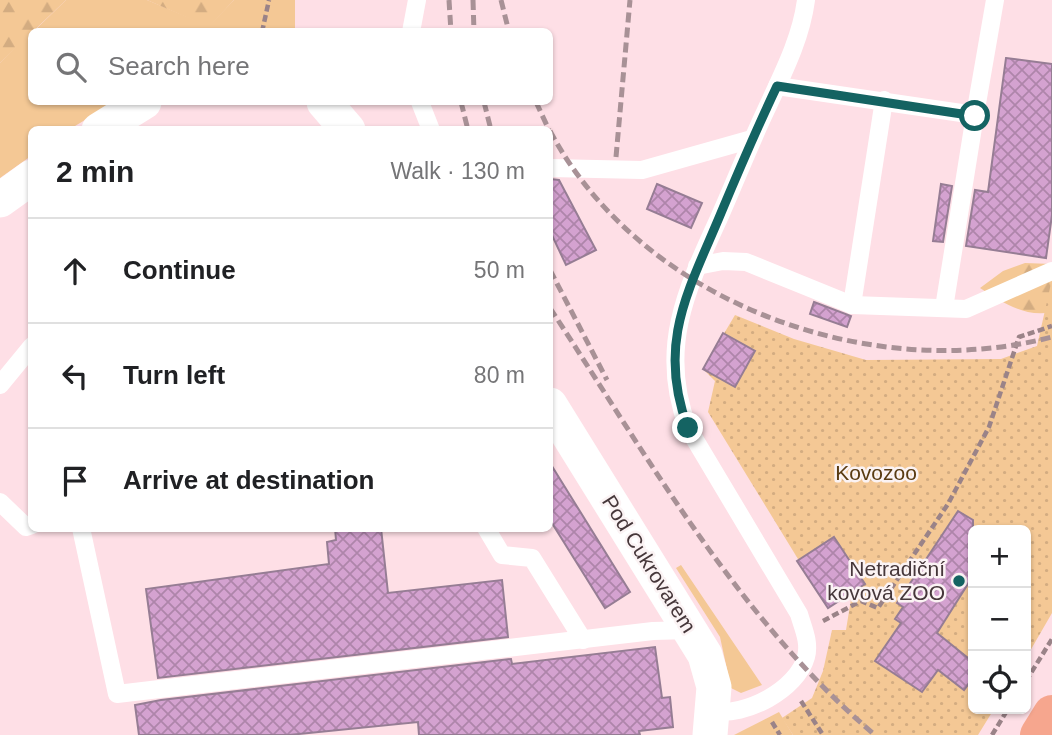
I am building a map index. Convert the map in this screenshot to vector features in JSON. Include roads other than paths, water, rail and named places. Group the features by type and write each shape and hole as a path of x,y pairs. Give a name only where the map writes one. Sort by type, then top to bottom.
{"main road":[{"path":"1039,735 1052,714"}],"street":[{"path":"105,126 139,105"},
{"path":"327,105 345,126"},
{"path":"0,200 28,180"},
{"name":"Pod Cukrovarem","path":"553,410 691,629 711,671 714,687 712,723"}],"lane":[{"path":"412,28 417,0"},
{"path":"712,723 726,714 748,710 789,683 802,667 806,656 804,631 799,614 688,428 677,400 674,360 680,317 697,266 800,30 806,0"},
{"path":"944,308 995,0"},
{"path":"777,86 884,100 975,116"},
{"path":"852,305 884,100"},
{"path":"422,105 430,126"},
{"path":"553,168 642,170 752,139"},
{"path":"697,266 723,261 746,262 852,305 966,309 1052,271"},
{"path":"0,385 28,351"},
{"path":"0,502 28,526"},
{"path":"83,532 117,694 691,629"},
{"path":"488,532 502,555 532,558 583,640"}],"railway":[{"path":"449,0 451,28"},
{"path":"473,0 474,28"},
{"path":"501,0 508,28"},
{"path":"616,157 630,0"},
{"path":"462,105 467,126"},
{"path":"485,105 490,126"},
{"path":"537,105 547,126"},
{"path":"553,136 590,191 641,242 700,284 766,316 836,338 909,349 981,349 1052,337"},
{"path":"553,276 607,380"},
{"path":"553,313 660,478 738,588 780,640 826,689 875,735"}],"place":[{"name":"Netradiční kovová ZOO","path":"959,581"}],"park label":[{"name":"Kovozoo","path":"876,473"}]}
